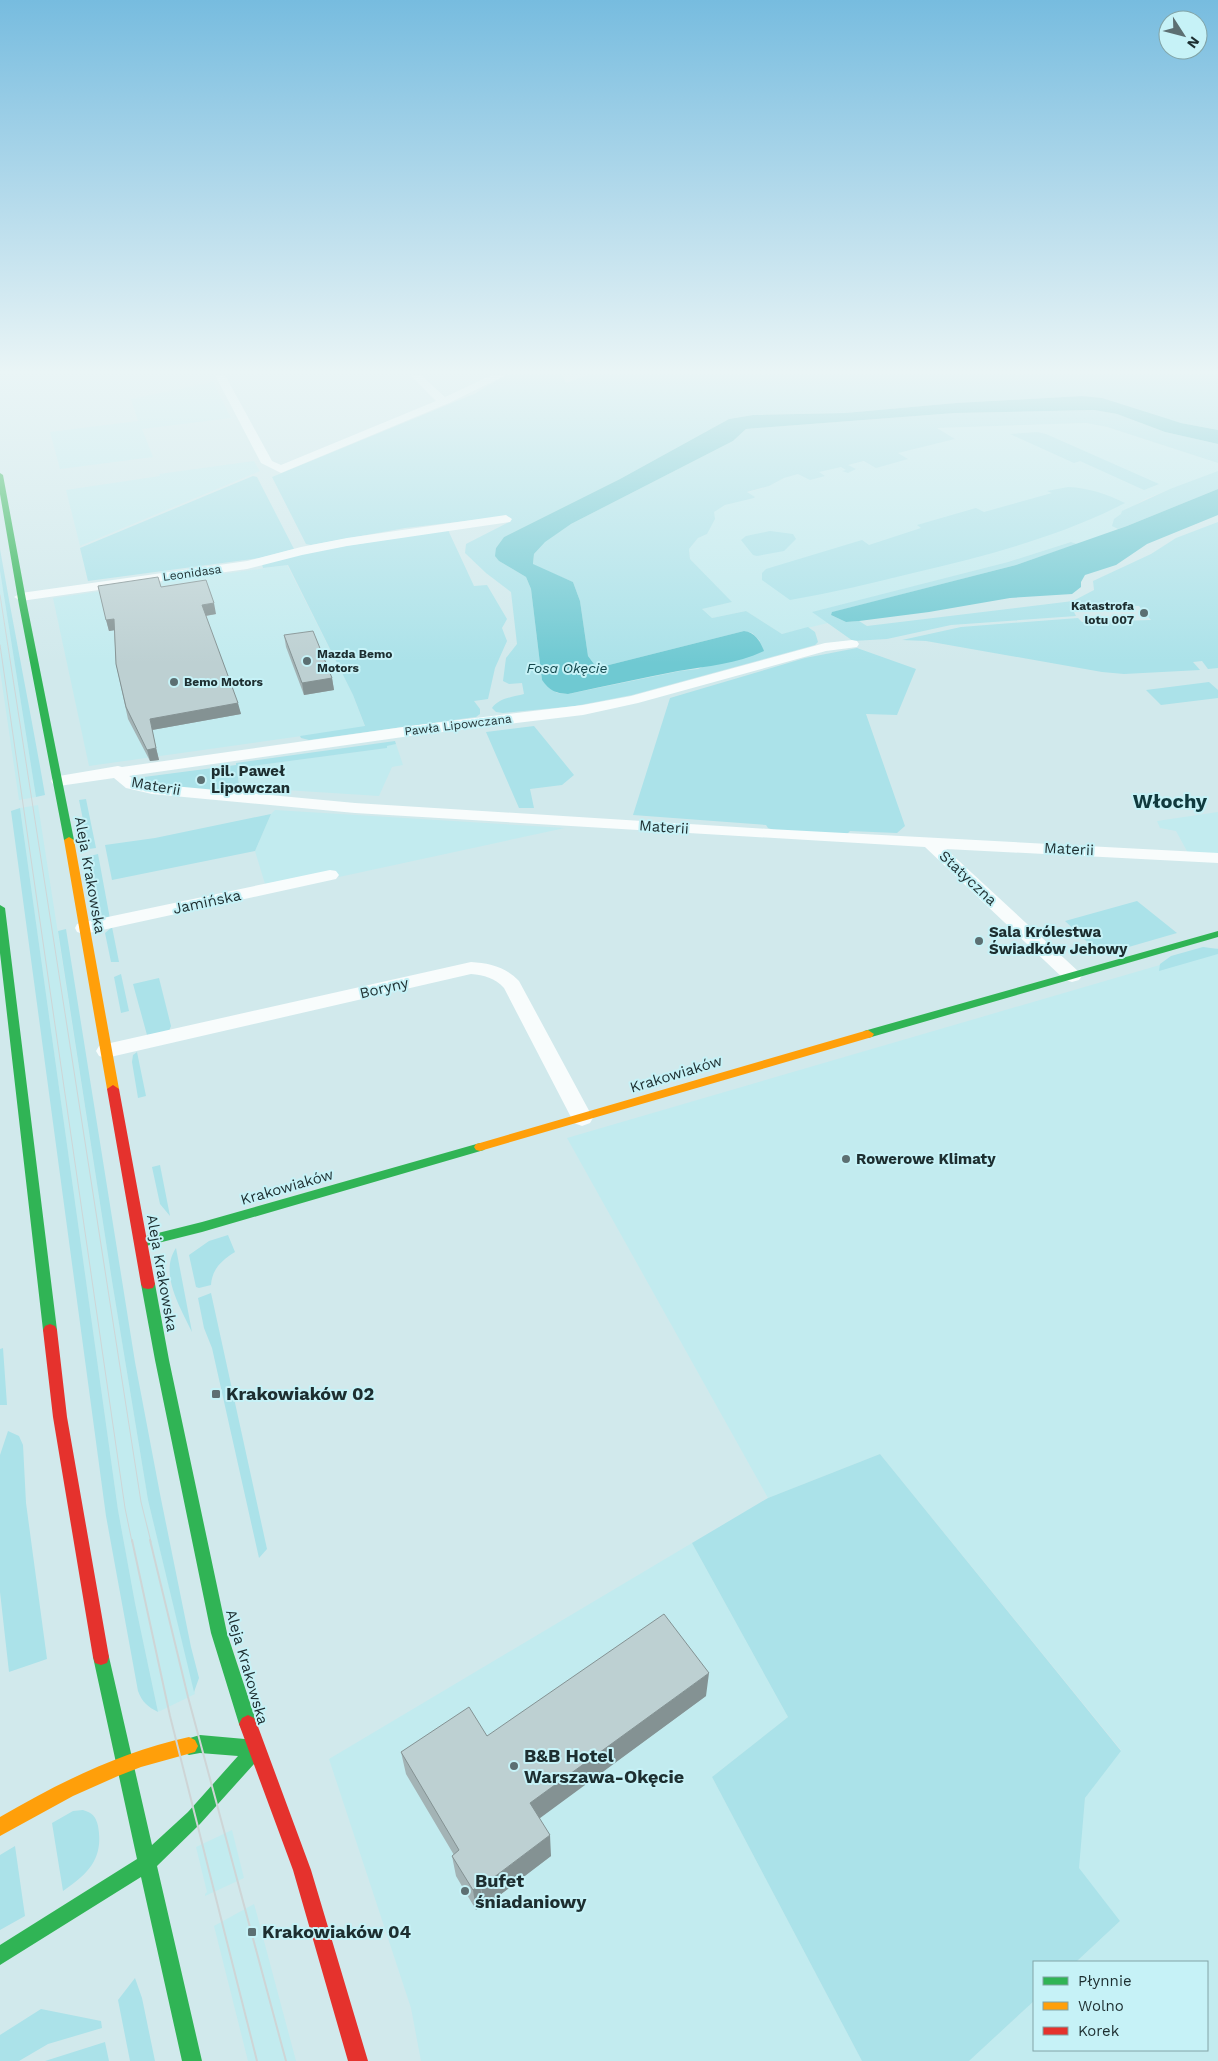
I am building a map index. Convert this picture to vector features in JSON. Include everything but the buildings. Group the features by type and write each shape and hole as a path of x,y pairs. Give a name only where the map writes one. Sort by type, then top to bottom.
{"main road":[{"name":"Aleja Krakowska","path":"0,475 21,597 59,780 170,1400 219,1633 256,1749 296,1852 358,2061"},
{"path":"0,908 60,1417 102,1665 192,2061"},
{"name":"Krakowiaków","path":"142,1242 202,1227 582,1118 697,1082 1218,934"},
{"path":"0,1827 48,1798 124,1765 176,1748 200,1744 256,1749"},
{"path":"0,1956 146,1864 194,1818 256,1749"}],"street":[{"name":"Leonidasa","path":"21,597 247,565 301,551 386,535 506,518"},
{"name":"Pawła Lipowczana","path":"59,780 418,730 583,710 633,700 825,647 852,644"},
{"name":"Materii","path":"118,771 120,776 129,783 152,789 355,808 769,834 1218,858"},
{"name":"Statyczna","path":"929,842 1072,976"},
{"name":"Jamińska","path":"84,928 330,875"},
{"name":"Boryny","path":"106,1051 471,968 485,968 506,978 512,986 582,1118"}],"shaded area":[{"path":"180,471 260,471 80,546 66,490 160,476 159,474"},
{"path":"286,471 634,471 504,537 496,548 499,561 526,577 531,589 542,680 557,693 568,694 698,669 760,641 752,633 744,631 597,668 588,656 580,601 573,582 533,565 534,554 545,541 571,524 674,471 823,471 819,472 825,476 810,480 798,474 784,478 769,486 747,492 755,497 725,505 714,512 715,519 707,534 698,538 689,549 690,559 732,602 702,609 712,618 746,611 782,634 808,627 815,632 818,642 815,645 632,695 575,706 503,713 496,712 492,708 502,700 524,694 522,683 509,684 503,681 506,658 517,644 511,592 486,573 465,553 466,544 511,521 500,517 405,528 311,545 306,544 272,477"},
{"path":"806,471 1218,471 1145,499 1121,514 1115,528 1118,529 1077,544 1071,542 1008,562 813,612 828,623 782,634 746,611 712,618 702,609 732,602 690,559 689,549 698,538 707,534 713,512 725,505 755,497 746,493 769,486 784,478"},
{"path":"1102,471 1130,471 1159,484 1144,490"},
{"path":"1218,471 1218,489 1127,526 1118,529 1112,526 1114,519 1122,511 1170,489"},
{"path":"253,476 257,477 294,549 260,558 88,581 80,548"},
{"path":"1068,487 1098,492 1125,503 1048,536 967,560 836,591 790,600 762,580 762,573 766,569 862,540 869,545 921,528 917,525 976,508 984,512 1052,493 1047,491"},
{"path":"1218,522 1218,668 1208,669 1202,661 1193,662 1200,670 1124,674 1102,672 926,641 902,640 961,627 1078,618 1082,622 1151,620 1139,606 1074,612 1076,616 951,625 887,639 853,641 812,612 1008,562 1071,542 1077,544 1016,565 833,612 831,615 846,622 859,621 867,626 1073,601 1094,590 1093,581 1151,554 1176,538"},
{"path":"448,530 474,586 487,585 507,619 502,628 507,641 495,668 488,699 474,701 480,709 480,714 476,717 309,740 301,738 300,736 365,726 353,695 288,565 263,568 262,564 307,552"},
{"path":"770,531 793,534 796,539 784,551 757,556 753,555 741,540 746,536"},
{"path":"0,549 45,795 36,797 0,571"},
{"path":"287,565 353,695 365,727 89,766 53,598"},
{"path":"0,571 36,797 19,800 0,670"},
{"path":"857,648 916,669 897,715 866,714 905,826 897,833 850,831 847,834 777,831 768,828 766,825 633,815 670,698 805,658"},
{"path":"1209,682 1218,690 1218,698 1161,705 1146,690"},
{"path":"534,726 574,775 562,785 530,789 534,808 519,808 486,732"},
{"path":"395,741 396,744 387,746 387,748 237,768 240,793 156,785 143,782 144,777"},
{"path":"396,744 403,765 392,767 379,796 240,787 237,768 386,748"},
{"path":"86,799 96,848 89,849 79,800"},
{"path":"38,805 148,1500 195,1694 158,1712 118,1510 20,808"},
{"path":"20,808 118,1510 158,1712 146,1704 138,1691 106,1516 11,811"},
{"path":"275,810 565,828 339,877 335,870 265,884 255,851 271,814"},
{"path":"1218,812 1218,853 1188,853 1176,831 1160,828 1157,821"},
{"path":"271,814 255,851 112,880 105,845 155,838"},
{"path":"98,854 110,919 102,917 90,856"},
{"path":"1137,901 1177,933 1101,955 1065,921"},
{"path":"112,927 119,962 111,962 105,933"},
{"path":"66,929 135,1362 160,1494 199,1678 194,1692 148,1500 58,931"},
{"path":"1203,947 1218,949 1218,954 1159,971 1160,964 1171,956"},
{"path":"1218,948 1218,2061 969,2061 1033,2002 1033,2051 1208,2051 1208,1961 1077,1961 1120,1921 1078,1868 1085,1798 1121,1750 880,1454 768,1498 567,1138"},
{"path":"121,974 129,1011 121,1013 114,977"},
{"path":"159,978 171,1026 169,1031 147,1035 133,984"},
{"path":"137,1052 146,1096 138,1098 132,1062 133,1055"},
{"path":"160,1165 170,1216 160,1204 152,1167"},
{"path":"228,1235 235,1252 218,1266 213,1274 211,1285 196,1287 189,1255 209,1241"},
{"path":"176,1248 192,1332 177,1301 170,1279 171,1258"},
{"path":"211,1293 267,1549 259,1558 212,1348 204,1328 198,1298"},
{"path":"3,1348 7,1405 0,1405 0,1349"},
{"path":"8,1431 19,1436 23,1445 26,1503 47,1659 9,1672 0,1592 0,1455"},
{"path":"880,1454 1121,1751 1085,1798 1079,1868 1120,1921 1077,1961 1033,1961 1033,2002 969,2061 862,2061 712,1777 788,1717 692,1543 768,1498"},
{"path":"692,1543 788,1717 712,1777 862,2061 421,2061 411,2008 329,1759"},
{"path":"83,1810 92,1814 96,1820 99,1848 87,1872 63,1891 52,1823 73,1811"},
{"path":"232,1830 244,1878 205,1896 207,1892 196,1847"},
{"path":"15,1846 25,1916 0,1930 0,1855"},
{"path":"254,1904 296,2061 248,2061 214,1926"},
{"path":"135,1978 142,1998 155,2061 130,2061 118,2000"},
{"path":"41,2009 101,2021 102,2028 48,2044 19,2061 0,2061 0,2035"},
{"path":"105,2042 109,2061 45,2061"}],"water":[{"name":"Fosa Okęcie","path":"634,471 674,471 571,524 545,542 534,554 533,564 573,582 580,601 588,656 597,668 744,631 751,633 757,638 764,651 732,662 568,694 553,691 542,680 531,589 526,577 499,561 495,556 496,548 504,537"},
{"path":"1218,489 1218,515 1147,544 1116,565 1085,575 1081,582 1081,587 1072,594 1010,598 929,612 859,621 846,622 831,615 832,612 1016,565 1127,526"}],"tram line":[{"path":"0,595 141,1502 151,1542"},
{"path":"0,645 125,1508 132,1542"},
{"path":"132,1540 170,1716 257,2061"},
{"path":"150,1540 188,1697 286,2061"}],"traffic: fast":[{"path":"0,475 23,605 69,840"},
{"path":"0,908 50,1330"},
{"path":"868,1034 1218,934"},
{"path":"142,1242 202,1227 480,1147"},
{"path":"148,1284 219,1633 248,1724"},
{"path":"101,1657 192,2061"},
{"path":"189,1746 200,1744 256,1749"},
{"path":"0,1956 146,1864 194,1818 256,1749"}],"traffic: slow":[{"path":"69,840 113,1089"},
{"path":"480,1147 868,1034"},
{"path":"0,1827 91,1778 141,1758 189,1746"}],"traffic: jam":[{"path":"113,1089 148,1284"},
{"path":"50,1330 60,1417 101,1657"},
{"path":"248,1724 302,1870 358,2061"}],"place":[{"name":"Katastrofa lotu 007","path":"1144,613"},
{"name":"Mazda Bemo Motors","path":"307,661"},
{"name":"Bemo Motors","path":"174,682"},
{"name":"pil. Paweł Lipowczan","path":"201,780"},
{"name":"Sala Królestwa Świadków Jehowy","path":"979,941"},
{"name":"Rowerowe Klimaty","path":"846,1159"},
{"name":"Krakowiaków 02","path":"216,1394"},
{"name":"B&B Hotel Warszawa-Okęcie","path":"514,1766"},
{"name":"Bufet śniadaniowy","path":"465,1891"},
{"name":"Krakowiaków 04","path":"252,1932"}],"district":[{"name":"Włochy","path":"1170,801"}]}
